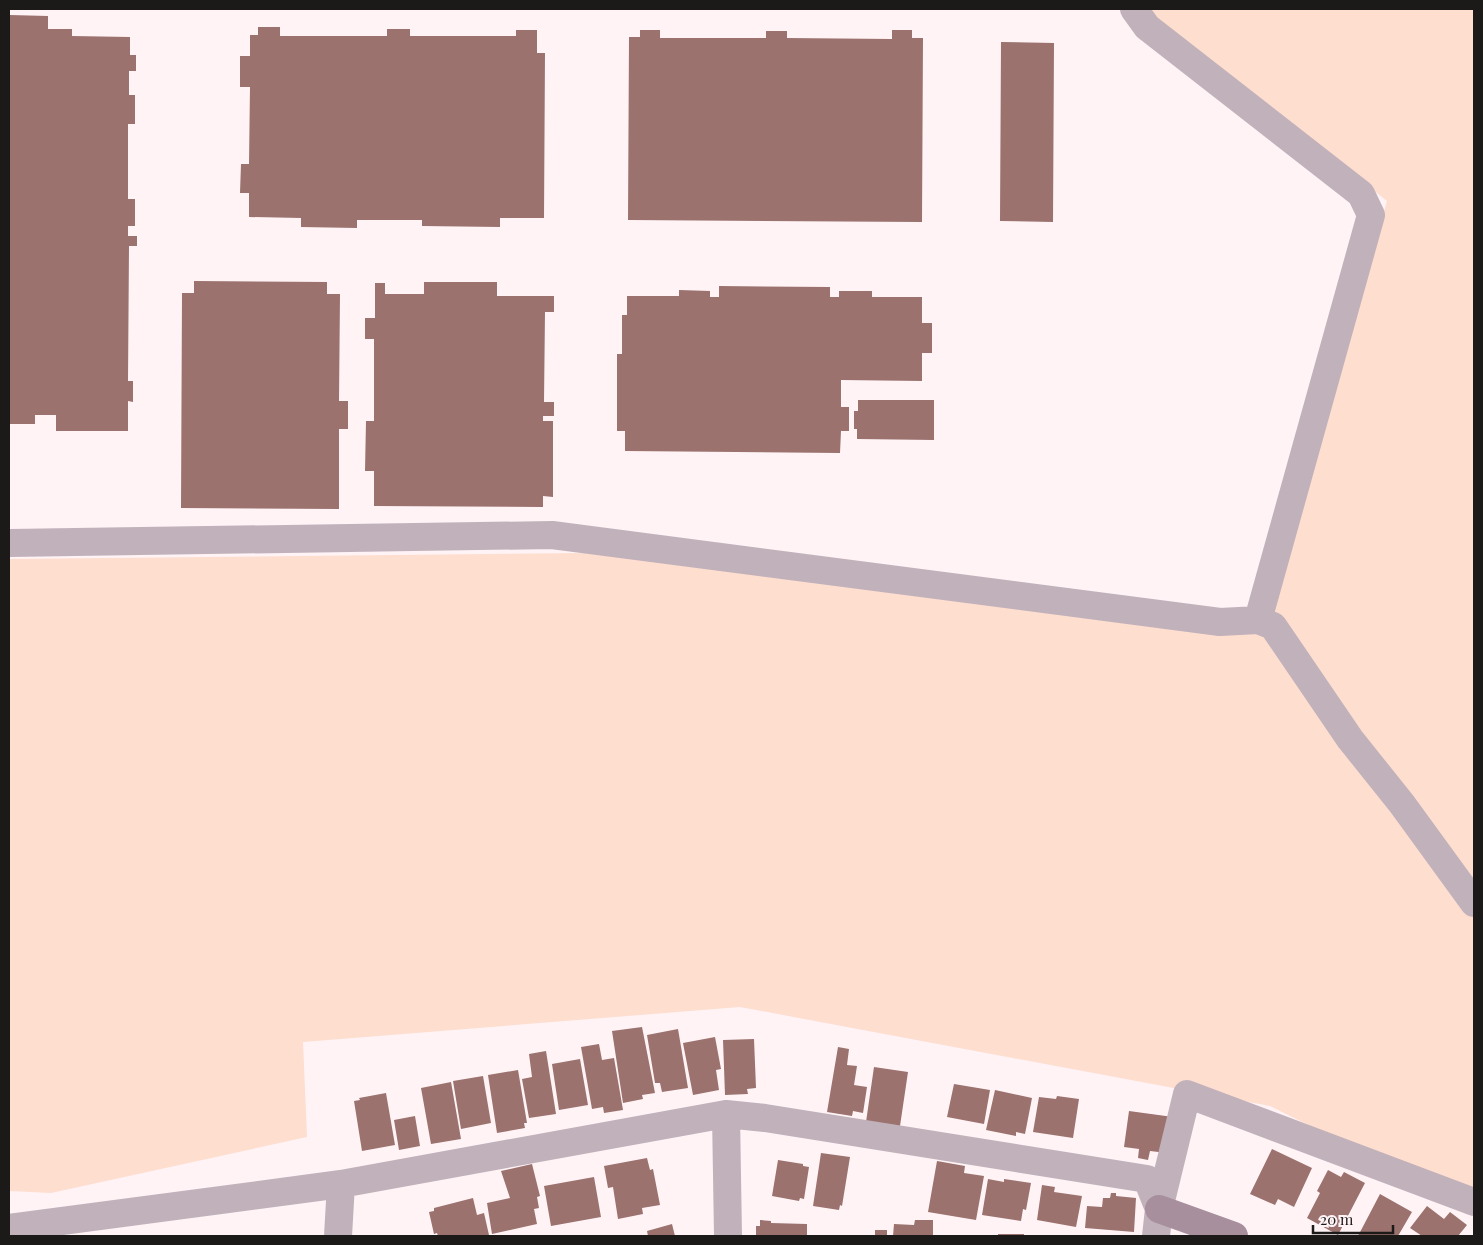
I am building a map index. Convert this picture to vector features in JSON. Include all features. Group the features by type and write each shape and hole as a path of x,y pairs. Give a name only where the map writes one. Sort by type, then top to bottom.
{"street":[{"path":"1134,9 1147,28 1361,194 1371,215 1258,620"},
{"path":"9,543 552,535 1220,622 1258,620 1273,626 1350,739 1402,804 1474,903"},
{"path":"1156,1236 1159,1209 1187,1094 1474,1202"},
{"path":"726,1114 728,1236"},
{"path":"9,1228 342,1184 726,1114 775,1119 1147,1178 1159,1209 1234,1236"},
{"path":"338,1236 342,1184"}],"shaded area":[{"path":"1145,9 1474,9 1474,1207 1270,1106 740,1007 303,1042 307,1137 51,1193 9,1191 9,559 585,553 1264,632 1387,201"}],"building":[{"path":"10,15 48,16 48,29 72,29 72,36 130,37 130,55 136,55 136,71 129,71 129,95 135,95 135,124 128,124 128,199 135,199 135,226 128,226 128,236 137,236 137,246 129,246 128,381 133,381 133,402 128,401 128,431 56,431 56,415 35,415 35,424 9,424"},
{"path":"258,27 280,27 280,36 387,36 387,29 410,29 410,36 516,36 516,30 537,30 537,53 545,53 544,218 500,218 500,227 422,226 422,220 357,220 357,228 301,227 301,218 249,217 249,193 240,193 241,164 249,164 250,87 240,87 240,56 250,56 250,35 258,35"},
{"path":"640,30 660,30 660,38 766,38 766,31 787,31 787,38 892,39 892,30 912,30 912,38 923,38 922,222 628,220 629,37 640,37"},
{"path":"1001,42 1054,43 1053,222 1000,221"},
{"path":"194,281 327,282 327,294 340,294 339,401 348,401 348,429 339,429 339,509 181,508 182,293 194,293"},
{"path":"424,282 497,282 497,296 554,296 554,312 545,312 544,402 554,402 554,416 543,416 543,421 553,421 553,497 543,496 543,507 374,506 374,471 365,471 366,421 374,421 374,339 365,339 365,318 375,318 375,283 385,283 385,294 424,294"},
{"path":"719,286 830,287 830,297 839,297 839,291 872,291 872,297 922,297 922,323 932,323 932,353 922,353 922,381 841,380 841,407 849,407 849,431 841,431 840,453 625,451 625,431 617,431 617,354 622,354 622,315 627,315 627,296 679,296 679,290 710,291 710,297 719,297"},
{"path":"858,400 934,400 934,440 857,439 857,429 854,429 854,411 858,411"},
{"path":"642,1027 655,1093 642,1095 643,1099 623,1103 612,1031"},
{"path":"678,1029 688,1088 662,1092 660,1083 655,1083 647,1035"},
{"path":"715,1037 721,1069 716,1070 719,1090 693,1095 683,1043"},
{"path":"754,1039 756,1088 747,1089 748,1094 725,1095 723,1040"},
{"path":"599,1044 602,1060 614,1058 623,1110 604,1113 603,1107 592,1109 581,1047"},
{"path":"838,1047 849,1049 847,1065 857,1066 854,1085 867,1087 863,1113 853,1111 852,1116 827,1112"},
{"path":"546,1051 556,1114 529,1118 522,1079 532,1077 529,1054"},
{"path":"580,1059 588,1105 559,1110 552,1064"},
{"path":"874,1067 908,1072 900,1126 866,1122"},
{"path":"518,1070 527,1123 524,1123 525,1128 497,1133 488,1075"},
{"path":"483,1076 491,1123 461,1129 453,1081"},
{"path":"451,1082 461,1139 431,1144 421,1088"},
{"path":"954,1084 990,1090 984,1124 947,1117"},
{"path":"995,1090 1032,1098 1025,1134 1016,1132 1016,1136 986,1130"},
{"path":"386,1093 395,1145 362,1151 354,1101 360,1100 359,1098"},
{"path":"1057,1096 1079,1099 1073,1138 1033,1132 1039,1097 1056,1099"},
{"path":"1129,1111 1173,1117 1167,1153 1150,1151 1148,1160 1138,1158 1139,1149 1124,1147"},
{"path":"415,1116 420,1146 399,1150 394,1120"},
{"path":"1272,1149 1312,1168 1294,1207 1278,1199 1275,1205 1250,1194"},
{"path":"821,1153 850,1157 842,1206 840,1205 839,1210 813,1206"},
{"path":"647,1158 650,1170 653,1169 660,1205 642,1208 643,1214 618,1219 613,1187 608,1188 604,1166"},
{"path":"778,1160 803,1164 803,1166 809,1167 804,1199 800,1198 799,1201 772,1196"},
{"path":"937,1161 965,1166 964,1173 984,1176 976,1220 928,1212"},
{"path":"532,1164 540,1196 537,1197 539,1208 534,1209 537,1224 492,1234 487,1203 510,1198 501,1171"},
{"path":"1328,1170 1341,1177 1344,1172 1365,1183 1338,1235 1307,1218 1320,1193 1317,1191"},
{"path":"594,1177 601,1217 551,1226 544,1186"},
{"path":"988,1179 1004,1182 1004,1179 1031,1183 1026,1210 1023,1209 1021,1221 982,1215"},
{"path":"1042,1185 1055,1187 1054,1192 1082,1196 1076,1227 1037,1220"},
{"path":"1111,1193 1116,1193 1116,1196 1136,1198 1134,1232 1085,1228 1087,1206 1102,1207 1103,1198 1110,1198"},
{"path":"1380,1194 1412,1212 1398,1236 1358,1236"},
{"path":"473,1198 477,1215 484,1213 489,1235 438,1236 437,1233 434,1234 429,1212 434,1211 434,1208"},
{"path":"1427,1206 1444,1219 1450,1212 1467,1225 1458,1236 1422,1236 1410,1228"},
{"path":"760,1220 771,1221 771,1223 807,1224 807,1236 756,1236 756,1226 760,1226"},
{"path":"915,1220 933,1220 933,1236 893,1236 894,1224 914,1225"},
{"path":"672,1224 675,1236 648,1236 647,1231"},
{"path":"875,1230 887,1230 887,1236 875,1236"},
{"path":"998,1234 1024,1234 1024,1236 998,1236"}]}
